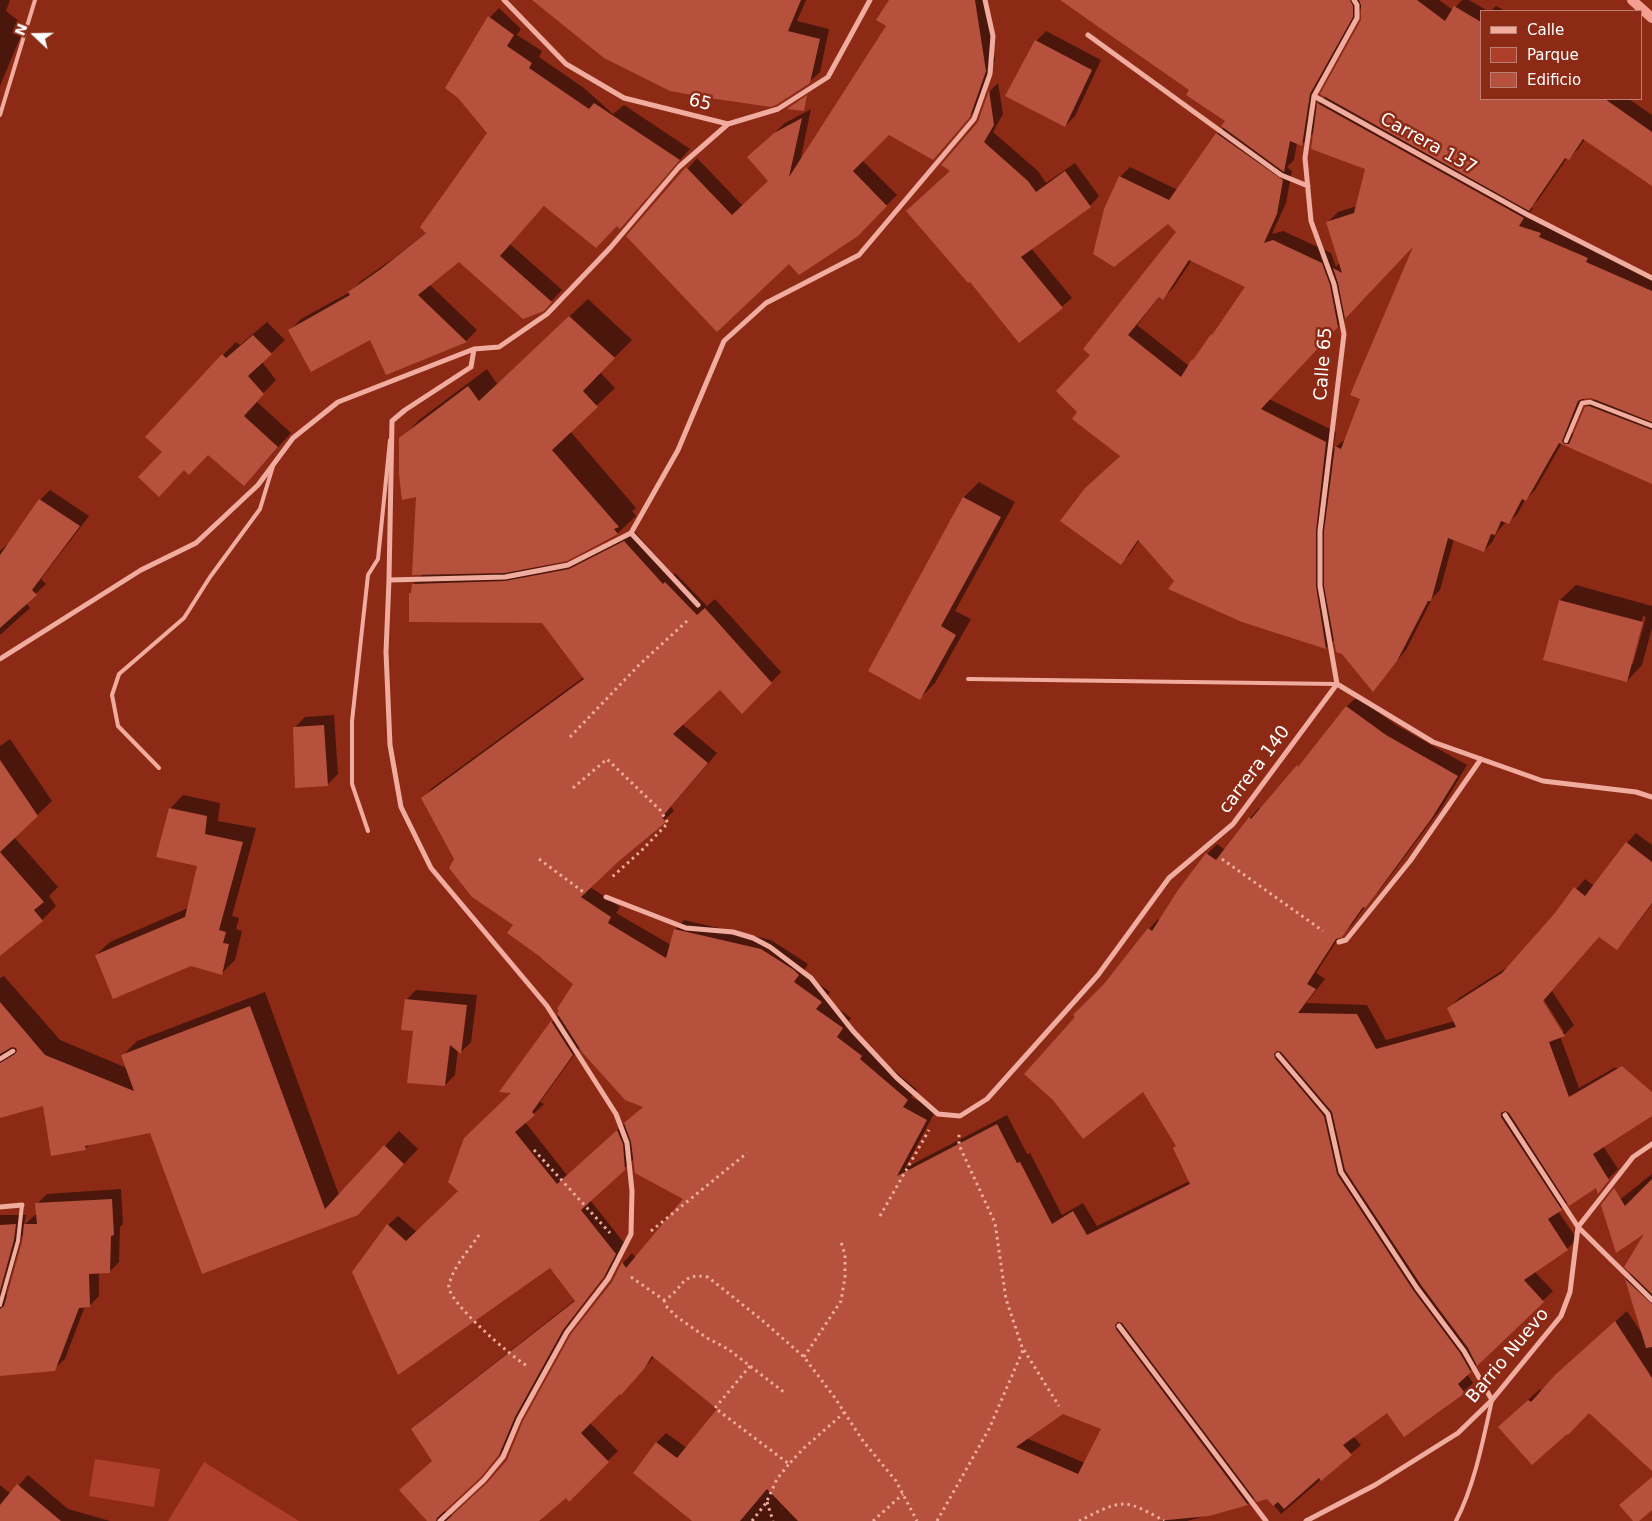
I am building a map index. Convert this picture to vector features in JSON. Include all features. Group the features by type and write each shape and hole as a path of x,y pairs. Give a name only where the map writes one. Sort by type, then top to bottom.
{"street":[{"name":"65","path":"504,0 566,64 624,98 728,124 778,109 828,77 870,0"},
{"path":"389,580 505,576 568,565 631,533 678,450 724,341 766,303 859,255 974,119 990,74 993,36 985,0"},
{"name":"Calle 65","path":"1338,684 1320,586 1320,531 1344,334 1334,284 1311,221 1306,158 1314,96 1357,18 1357,5 1354,0"},
{"path":"1088,34 1281,175 1308,186"},
{"name":"Carrera 137","path":"1314,96 1528,216 1652,278"},
{"path":"0,660 141,570 196,543 258,485 293,438 338,402 474,349 499,347 546,314 610,248 679,166 728,124"},
{"path":"440,1521 484,1480 503,1457 519,1419 567,1332 608,1279 632,1234 632,1191 627,1143 616,1114 546,1006 431,868 401,807 390,745 386,652 392,421 471,366 474,349"},
{"path":"1566,441 1582,403 1590,402 1652,426"},
{"path":"631,533 698,604"},
{"path":"1338,684 1433,742 1543,781 1636,792 1652,797"},
{"name":"carrera 140","path":"960,1116 987,1099 1098,975 1169,878 1234,824 1338,684"},
{"path":"1340,942 1346,940 1410,861 1481,759"},
{"path":"606,897 686,928 733,932 770,946 811,978 859,1038 897,1078 938,1114 960,1116"},
{"path":"0,1058 13,1052"},
{"path":"1278,1055 1328,1114 1341,1172 1416,1288 1464,1351 1492,1400"},
{"path":"1505,1115 1578,1228 1652,1300"},
{"path":"1578,1228 1633,1157 1652,1144"},
{"path":"0,1207 22,1206"},
{"name":"Barrio Nuevo","path":"1306,1521 1375,1485 1458,1433 1492,1400 1561,1316 1570,1292 1578,1228"},
{"path":"1119,1326 1266,1521"}],"lane":[{"path":"0,115 35,0"},
{"path":"368,830 352,784 352,721 368,576 378,559 392,421"},
{"path":"159,768 118,726 112,695 120,674 184,618 210,577 260,509 274,464"},
{"path":"968,679 1338,684"},
{"path":"0,1305 18,1240 22,1206"},
{"path":"1456,1521 1479,1455 1492,1400"}],"path":[{"path":"570,737 639,665 697,612 698,604"},
{"path":"539,859 589,896 595,898 606,897 611,878 668,823 660,810 607,759 573,788"},
{"path":"1206,847 1340,942"},
{"path":"880,1216 938,1114"},
{"path":"960,1116 959,1145 995,1223 1006,1299 1023,1350 1060,1406"},
{"path":"534,1150 624,1248"},
{"path":"632,1234 645,1236 747,1153"},
{"path":"479,1236 456,1269 448,1286 450,1294 472,1319 522,1363 542,1376"},
{"path":"804,1357 841,1301 845,1277 845,1255 841,1242"},
{"path":"615,1265 664,1300 666,1306 677,1317 707,1338 728,1349 785,1393"},
{"path":"664,1300 669,1298 684,1280 696,1275 708,1277 763,1321 804,1357 845,1412 863,1441 896,1481 917,1521"},
{"path":"936,1521 989,1429 1023,1350"},
{"path":"750,1366 715,1408 789,1464"},
{"path":"752,1521 767,1502 776,1479 804,1448 845,1412"},
{"path":"873,1521 903,1494"},
{"path":"767,1502 773,1521"},
{"path":"1079,1521 1113,1506 1125,1504 1149,1512 1164,1521"}],"green space":[{"path":"95,1459 160,1469 154,1507 89,1496"},
{"path":"204,1462 299,1521 168,1521"}],"building":[{"path":"532,0 801,0 788,31 820,39 810,83 771,107 670,91 604,58"},
{"path":"889,0 975,0 986,71 970,117 933,160 889,135 853,171 887,206 858,236 799,275 789,264 717,332 626,236 686,167 732,215 768,181 747,157 774,133 802,118 789,177 886,26 876,20"},
{"path":"1060,0 1350,0 1353,6 1353,17 1310,94 1302,146 1290,141 1284,172 1221,126 1225,121 1186,95 1189,90"},
{"path":"1359,0 1417,0 1445,21 1454,6 1480,21 1480,100 1606,100 1652,132 1652,186 1583,139 1569,160 1565,158 1529,211 1320,94 1361,20"},
{"path":"488,16 514,35 507,46 532,63 529,68 589,109 594,103 680,160 620,229 617,226 596,248 544,206 500,256 552,302 544,311 523,319 459,262 418,295 467,342 386,375 370,340 311,372 288,330 350,295 348,292 381,269 426,233 420,227 487,133 458,98 445,88"},
{"path":"1035,40 1092,70 1065,127 1005,96"},
{"path":"989,90 994,125 984,142 1028,181 1036,192 1065,171 1091,207 1021,257 1063,308 1019,343 970,282 968,283 906,211 950,171 941,165 978,122"},
{"path":"807,95 804,111 787,109"},
{"path":"1317,103 1524,218 1519,226 1541,233 1539,237 1588,258 1586,262 1652,291 1652,422 1591,398 1582,399 1578,401 1562,441 1564,444 1569,444 1585,407 1589,406 1652,430 1652,484 1559,443 1526,501 1522,499 1509,524 1501,521 1495,535 1491,534 1484,552 1448,538 1431,601 1428,601 1397,661 1373,692 1342,654 1336,652 1324,586 1324,531 1335,446 1341,449 1360,399 1350,395 1413,247 1345,319 1333,268 1342,273 1326,222 1354,213 1365,169 1311,149"},
{"path":"1216,133 1283,180 1277,214 1264,243 1273,240 1322,263 1330,285 1338,327 1261,409 1326,442 1316,531 1316,586 1326,649 1242,622 1168,589 1174,581 1138,540 1121,565 1060,521 1085,488 1120,456 1072,419 1077,412 1056,391 1090,355 1083,349 1176,232 1168,224 1114,267 1093,254 1104,209 1119,176 1169,200","holes":["1189,260 1245,287 1181,377 1128,335 1159,297 1163,300"]},
{"path":"569,316 615,358 583,391 598,407 552,450 619,527 614,529 618,534 567,561 505,573 412,575 416,497 402,500 399,474 399,438 468,386 479,401"},
{"path":"253,335 272,354 248,376 264,394 244,416 278,447 244,486 208,455 189,475 184,470 159,497 138,477 162,452 145,437 222,354 226,358"},
{"path":"963,497 1001,517 941,626 956,635 920,700 868,671"},
{"path":"39,499 80,526 32,590 37,595 0,628 0,555"},
{"path":"624,541 663,584 665,582 697,615 705,608 772,683 742,714 720,690 673,734 708,763 662,817 666,822 619,861 581,897 611,917 608,923 666,958 674,929 761,949 794,970 799,975 794,982 822,1002 816,1009 843,1028 837,1037 862,1056 860,1059 908,1100 903,1107 927,1120 897,1176 997,1124 1017,1163 1020,1162 1052,1224 1073,1211 1087,1235 1190,1184 1173,1148 1176,1146 1143,1092 1083,1139 1053,1100 1024,1074 1075,1017 1073,1015 1104,984 1148,928 1152,931 1178,890 1206,853 1216,860 1249,817 1251,819 1297,765 1298,767 1346,706 1386,735 1458,776 1432,818 1373,898 1365,908 1363,907 1342,937 1336,939 1307,984 1316,989 1298,1013 1357,1014 1376,1049 1456,1027 1447,1008 1502,973 1555,913 1574,887 1585,896 1626,842 1652,862 1652,903 1617,950 1599,937 1543,1001 1565,1036 1549,1042 1569,1097 1622,1066 1652,1092 1652,1116 1593,1154 1609,1180 1598,1194 1596,1188 1569,1206 1509,1113 1505,1111 1501,1113 1501,1117 1562,1210 1548,1219 1568,1250 1524,1280 1544,1302 1477,1366 1468,1348 1421,1285 1345,1170 1332,1112 1281,1052 1277,1051 1274,1054 1275,1058 1324,1116 1337,1174 1413,1290 1460,1353 1471,1372 1458,1384 1465,1393 1404,1437 1387,1413 1343,1445 1352,1455 1321,1481 1319,1478 1284,1509 1278,1502 1273,1506 1267,1499 1257,1502 1122,1323 1118,1322 1115,1325 1116,1329 1248,1505 1209,1516 1157,1521 798,1521 767,1489 740,1521 692,1521 633,1473 656,1442 677,1458 717,1409 652,1356 644,1369 621,1395 581,1433 609,1462 569,1502 566,1498 539,1521 446,1521 487,1483 507,1460 523,1421 571,1334 612,1282 622,1262 626,1268 683,1199 635,1173 631,1142 624,1123 643,1107 625,1100 582,1052 557,1013 559,1011 557,1009 573,984 542,958 507,933 513,925 472,897 449,868 454,859 421,798 584,679 542,623 409,622 409,593 411,593 412,584 505,581 569,569","holes":["1063,1414 1101,1429 1078,1474 1016,1447"]},
{"path":"1559,600 1643,622 1627,682 1543,660"},
{"path":"324,725 328,786 295,788 293,727"},
{"path":"0,760 38,816 0,852"},
{"path":"169,808 207,816 205,834 243,842 219,930 226,932 223,943 229,944 222,975 191,966 113,999 95,955 185,917 197,866 156,857"},
{"path":"0,852 44,902 34,910 43,921 0,956"},
{"path":"405,999 467,1005 461,1054 450,1045 445,1086 407,1083 413,1031 401,1030"},
{"path":"0,1002 45,1055 134,1091 121,1055 250,1006 325,1209 384,1145 404,1164 358,1215 202,1274 150,1133 85,1146 86,1150 51,1156 43,1106 0,1118 0,1063 17,1051 16,1048 12,1047 0,1054"},
{"path":"551,1021 573,1055 532,1112 535,1115 515,1132 557,1184 617,1130 623,1144 625,1170 581,1210 616,1254 604,1277 563,1330 515,1417 499,1455 481,1477 436,1521 427,1521 399,1490 432,1461 411,1429 575,1301 550,1268 398,1375 352,1272 387,1224 406,1241 458,1191 448,1182 464,1138 511,1093 499,1092"},
{"path":"1652,1179 1652,1294 1624,1267 1644,1234 1616,1253 1601,1205 1614,1188 1625,1206"},
{"path":"112,1199 114,1235 111,1236 110,1273 89,1274 90,1307 79,1308 55,1371 0,1376 0,1309 4,1306 22,1242 24,1224 37,1224 35,1203"},
{"path":"16,1224 14,1240 0,1291 0,1225"},
{"path":"1625,1279 1652,1304 1652,1347 1646,1348"},
{"path":"1615,1321 1652,1378 1652,1471 1589,1413 1568,1435 1532,1465 1498,1427 1528,1400 1531,1402 1555,1375"},
{"path":"1652,1477 1652,1510 1639,1521 1633,1521 1619,1505"},
{"path":"17,1484 61,1521 0,1521 0,1505"}],"waterway":[{"path":"1632,0 1652,18"}]}
